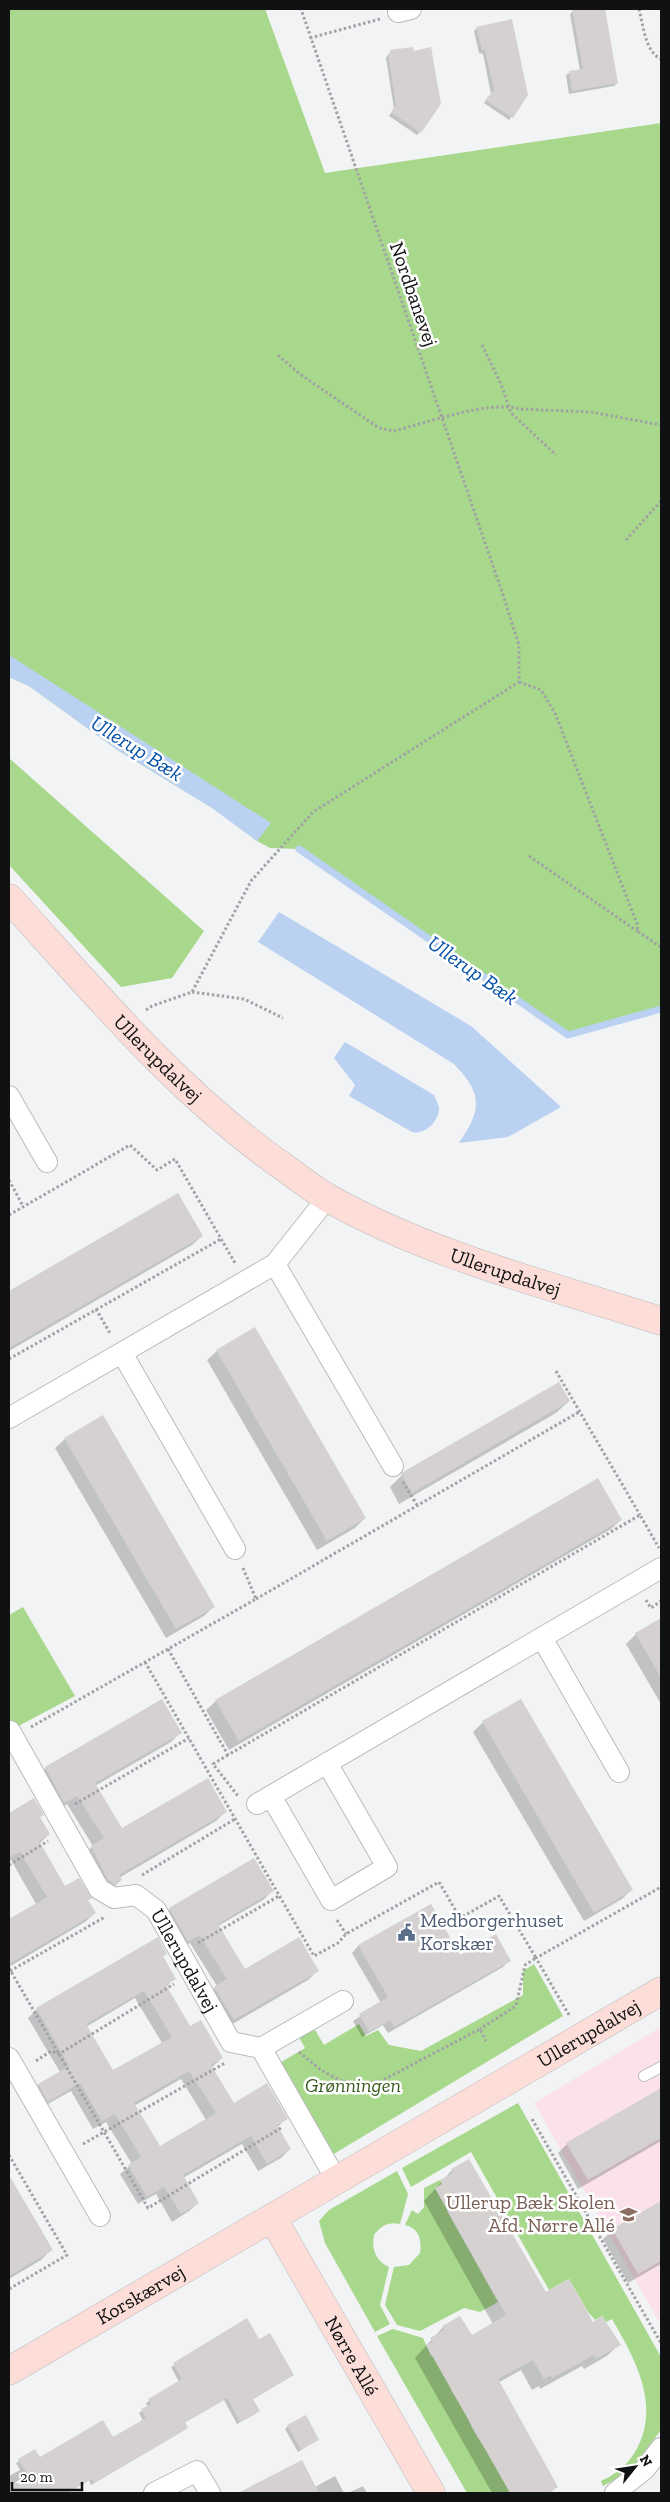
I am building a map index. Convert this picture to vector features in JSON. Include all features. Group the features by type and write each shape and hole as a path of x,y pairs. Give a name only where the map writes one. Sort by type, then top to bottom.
{"street":[{"name":"Ullerupdalvej","path":"9,898 125,1026 202,1104 261,1151 328,1197 432,1247 661,1320"},
{"path":"9,1096 47,1162"},
{"path":"9,1418 275,1264 328,1197"},
{"path":"275,1264 392,1466"},
{"path":"122,1353 235,1549"},
{"path":"327,1763 387,1867 330,1900 264,1800 327,1763 542,1638 661,1568"},
{"path":"542,1638 619,1772"},
{"path":"12,1734 99,1889 114,1898"},
{"name":"Ullerupdalvej","path":"114,1898 136,1895 156,1910 231,2042 252,2046 300,2117 337,2181"},
{"name":"Ullerupdalvej","path":"273,2219 661,1991"},
{"path":"252,2046 281,2037 343,2001"},
{"path":"13,2066 100,2216"},
{"name":"Korskærvej","path":"9,2371 273,2219"},
{"name":"Nørre Allé","path":"273,2219 431,2493"},
{"path":"615,2493 645,2469 661,2448"},
{"path":"154,2493 197,2472 210,2493"}],"lane":[{"path":"644,2076 661,2066"}],"path":[{"name":"Nordbanevej","path":"301,9 441,420 501,589 519,645 519,682"},
{"path":"639,9 649,48 656,57 661,59"},
{"path":"310,38 389,17 404,10"},
{"path":"482,346 516,419 556,455"},
{"path":"278,355 301,375 379,428 394,431 487,408 509,406 520,409 591,412 661,425"},
{"path":"626,540 661,501"},
{"path":"192,992 251,881 313,812 519,682 541,690 555,713 638,926 637,931"},
{"path":"529,856 661,947"},
{"path":"125,1026 152,1006 192,992 244,999 283,1018"},
{"path":"9,1215 130,1145 157,1170 175,1159 245,1281"},
{"path":"9,1180 23,1206"},
{"path":"9,1359 221,1239"},
{"path":"96,1309 122,1353"},
{"path":"556,1371 661,1552"},
{"path":"12,1734 168,1649 579,1412"},
{"path":"168,1649 228,1755 640,1515"},
{"path":"235,1549 256,1598"},
{"path":"9,1864 61,1822 189,1738"},
{"path":"143,1900 142,1874 235,1819"},
{"path":"281,2037 321,2070 339,2080 358,2084 381,2081 480,2028 516,2006 525,1965 661,1887"},
{"path":"180,1953 280,1896"},
{"path":"114,1898 106,1916 10,1970 148,2208 300,2117"},
{"path":"536,1958 582,2038"},
{"path":"13,2066 51,2052 59,2054 192,1973"},
{"path":"480,2028 486,2041"},
{"path":"64,2155 231,2060 252,2046"},
{"path":"532,2119 661,2343"},
{"path":"9,2154 67,2255 9,2289"}],"shaded area":[{"name":"Ullerup Bæk Skolen Afd. Nørre Allé","path":"661,2027 661,2325 534,2103"}],"green space":[{"path":"9,9 265,9 325,173 661,123 661,1009 568,1035 299,849 270,848 257,841 214,809 119,751 29,686 9,677"},
{"path":"9,758 204,931 172,978 121,987 9,865"},
{"path":"23,1607 75,1696 9,1731 9,1615"},
{"name":"Grønningen","path":"534,1964 563,2016 332,2155 278,2064 305,2048 299,2037 315,2030 324,2045 359,2024 366,2036 378,2030 389,2045 421,2051 523,1995 523,1971"},
{"path":"518,2103 661,2357 661,2430 635,2464 622,2476 603,2486 601,2481 620,2469 635,2452 643,2435 646,2417 646,2400 637,2367 612,2319 606,2322 602,2316 595,2320 588,2312 569,2279 549,2290 471,2152 411,2187 402,2168"},
{"path":"397,2171 408,2194 400,2224 392,2223 382,2227 374,2235 373,2240 374,2250 378,2258 389,2267 380,2305 390,2324 375,2332 325,2243 319,2221 329,2210"},
{"path":"440,2180 442,2184 435,2188 441,2199 448,2195 454,2206 447,2211 498,2302 480,2312 464,2308 420,2331 397,2325 385,2305 394,2267 409,2265 420,2253 418,2235 414,2229 405,2225 412,2210 418,2214 424,2207 424,2188"},
{"path":"393,2329 423,2338 431,2356 438,2352 458,2387 451,2390 458,2401 464,2398 466,2412 477,2437 519,2493 467,2493 377,2336"}],"water":[{"path":"9,655 271,823 257,841 212,808 119,751 29,686 9,677"},
{"path":"279,912 471,1026 561,1107 508,1137 459,1143 472,1121 476,1102 470,1084 463,1075 454,1064 258,942"},
{"path":"345,1042 434,1095 439,1112 431,1126 422,1131 412,1132 349,1096 355,1085 334,1058"}],"building":[{"path":"572,9 605,9 618,83 572,91 569,71 583,69"},
{"path":"512,19 528,95 513,118 485,100 494,90 485,51 482,50 476,27"},
{"path":"413,47 414,51 431,47 441,104 421,133 391,112 396,105 388,54 390,50"},
{"path":"178,1193 203,1236 9,1348 9,1291"},
{"path":"255,1327 366,1518 327,1541 216,1350"},
{"path":"559,1382 570,1401 412,1493 401,1474 403,1472"},
{"path":"103,1415 215,1607 176,1629 64,1438"},
{"path":"598,1478 622,1520 239,1741 215,1700"},
{"path":"661,1618 661,1678 635,1633"},
{"path":"162,1699 182,1733 95,1783 122,1828 208,1778 227,1812 119,1875 122,1880 115,1885 108,1880 91,1846 104,1838 77,1796 64,1803 45,1767"},
{"path":"521,1699 633,1890 594,1913 482,1721"},
{"path":"34,1798 44,1815 40,1817 50,1834 39,1841 65,1886 79,1878 92,1898 88,1900 96,1913 9,1964 9,1919 47,1897 20,1852 9,1858 9,1813"},
{"path":"254,1858 274,1891 218,1924 245,1969 299,1937 319,1971 234,2020 214,1987 227,1979 199,1935 188,1942 169,1908"},
{"path":"431,1904 460,1955 496,1934 511,1961 394,2027 390,2020 369,2032 359,2014 388,1997 358,1945"},
{"path":"158,1937 167,1954 163,1956 176,1979 166,1985 190,2026 201,2020 223,2058 211,2065 234,2103 267,2083 288,2119 277,2125 291,2149 267,2164 251,2136 183,2175 199,2203 181,2214 164,2187 147,2197 128,2165 141,2157 115,2114 102,2121 80,2083 48,2102 38,2084 69,2066 36,2008","holes":["144,1991 172,2037 113,2070 86,2024","189,2071 216,2113 160,2146 134,2103"]},
{"path":"661,2088 661,2138 588,2180 566,2143"},
{"path":"469,2159 546,2292 569,2279 593,2322 602,2316 621,2345 596,2359 594,2355 552,2378 551,2375 544,2379 533,2360 498,2379 558,2487 547,2493 510,2493 426,2345 433,2342 430,2338 444,2330 442,2326 460,2316 472,2335 506,2315 435,2188 442,2184 440,2180 453,2173 451,2169"},
{"path":"9,2175 53,2250 9,2276"},
{"path":"661,2201 661,2261 638,2274 612,2229"},
{"path":"247,2318 259,2339 270,2333 294,2375 253,2399 260,2411 240,2422 227,2398 185,2422 188,2428 94,2483 92,2479 67,2493 9,2493 9,2487 28,2476 18,2459 35,2449 40,2457 103,2420 113,2437 146,2418 141,2409 151,2404 148,2399 182,2379 173,2363"},
{"path":"306,2415 319,2440 301,2450 287,2425"},
{"path":"302,2460 319,2493 238,2493"}],"waterway":[{"name":"Ullerup Bæk","path":"299,849 568,1035 661,1009"}],"place":[{"name":"Medborgerhuset Korskær","path":"406,1932"},
{"name":"Ullerup Bæk Skolen Afd. Nørre Allé","path":"629,2214"}]}
